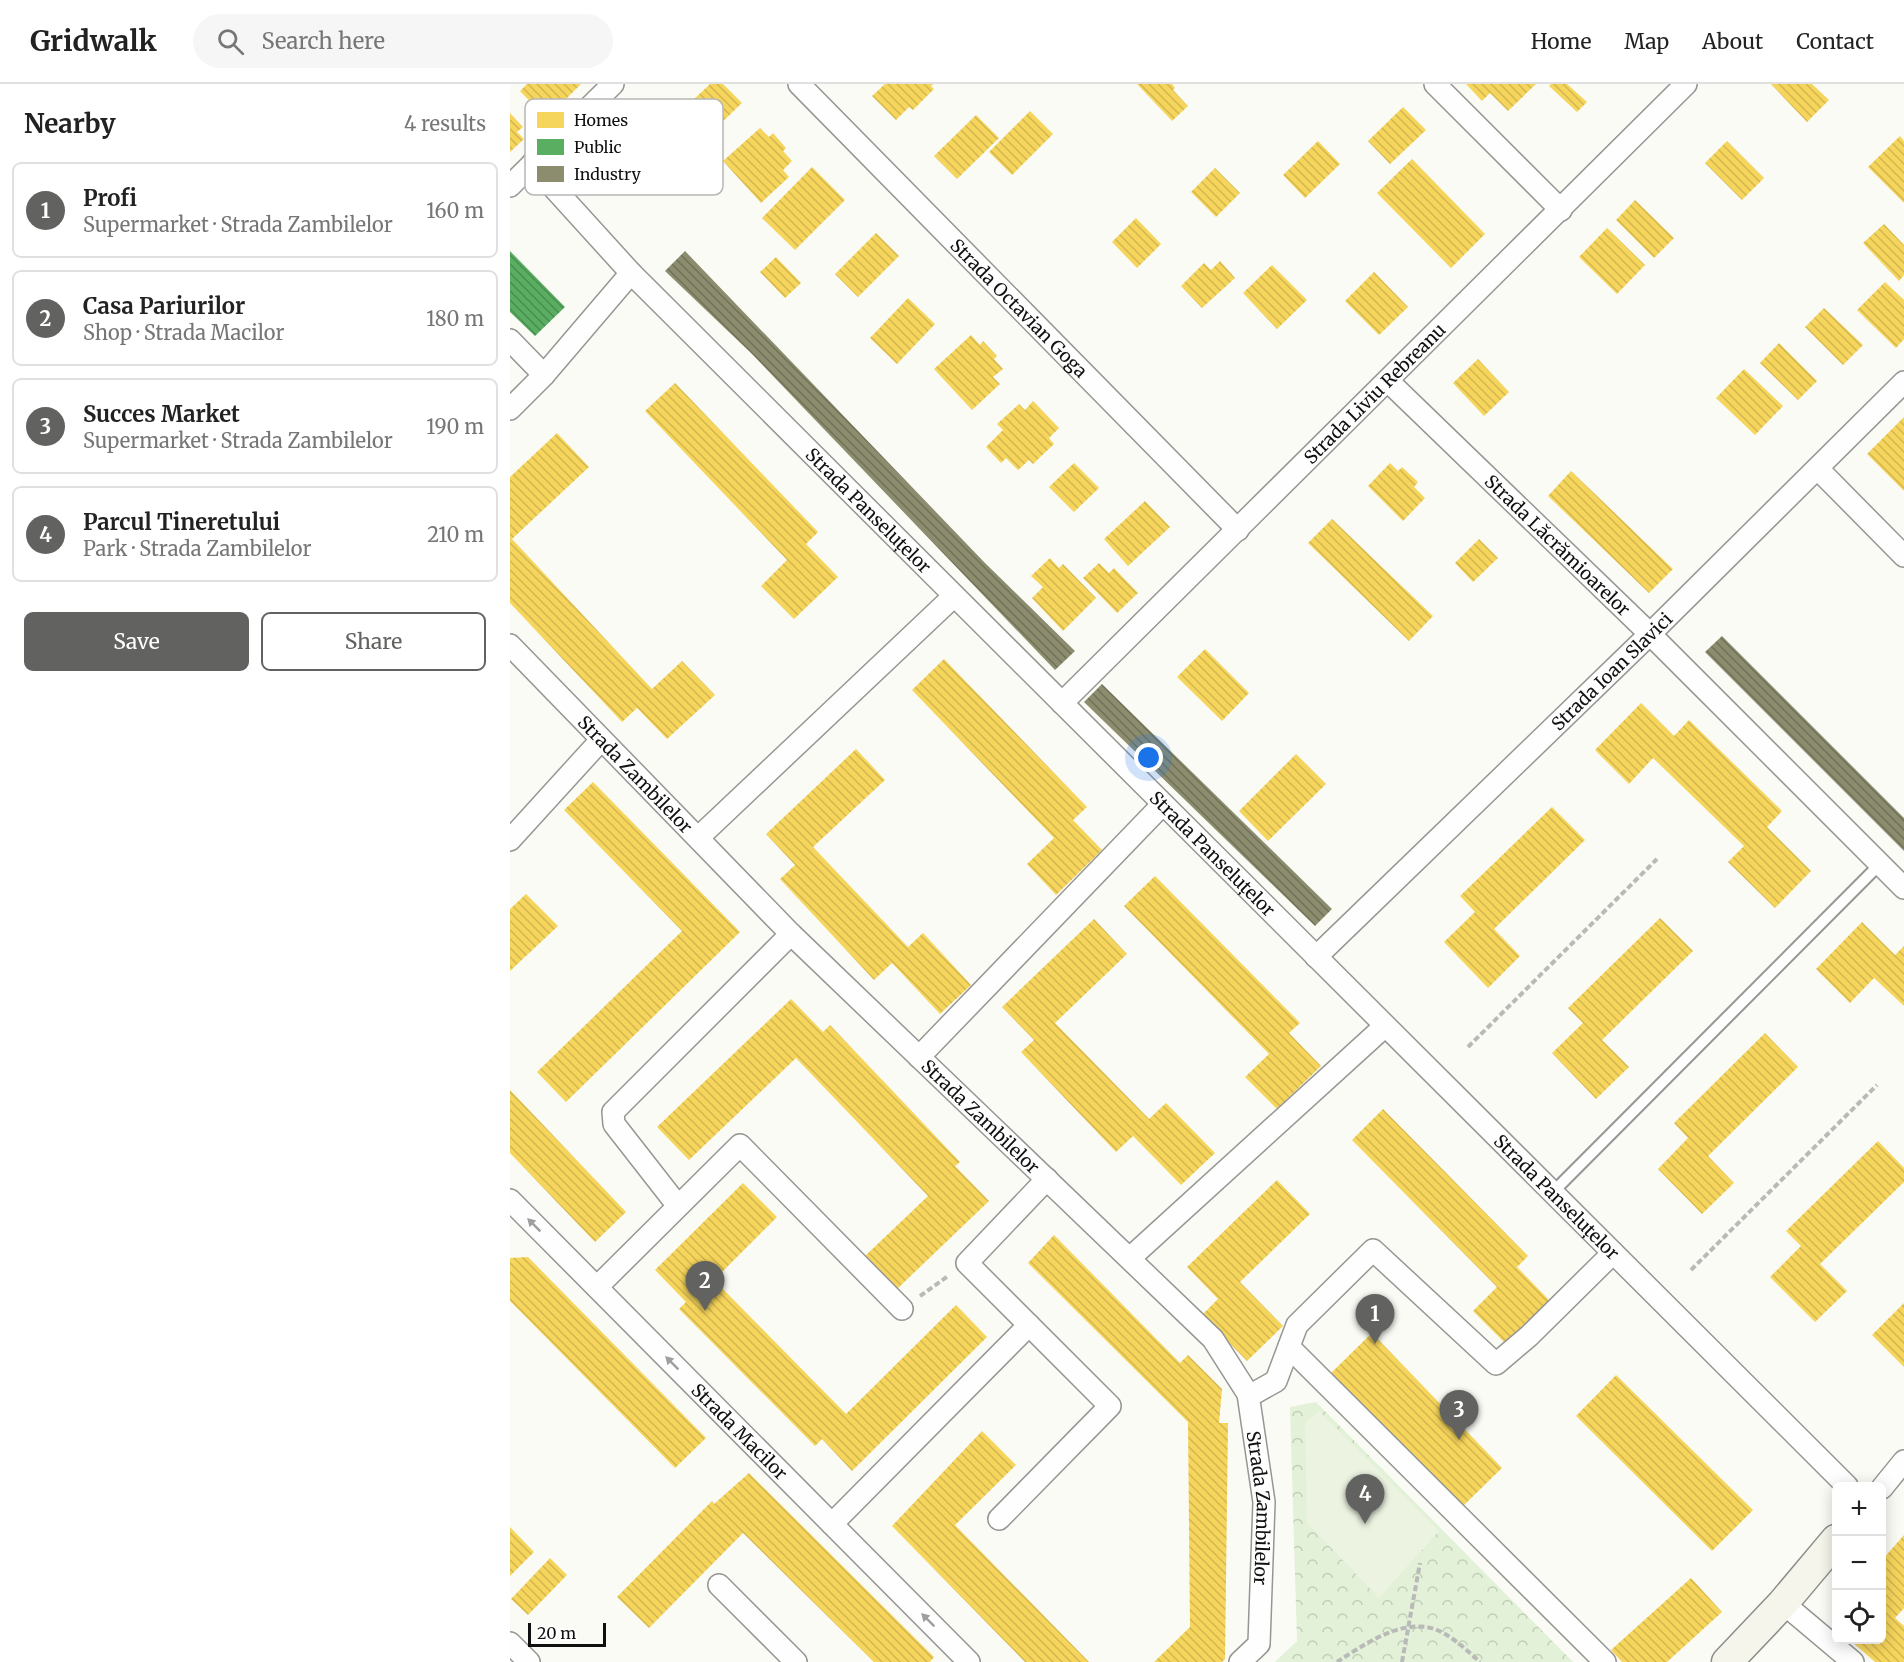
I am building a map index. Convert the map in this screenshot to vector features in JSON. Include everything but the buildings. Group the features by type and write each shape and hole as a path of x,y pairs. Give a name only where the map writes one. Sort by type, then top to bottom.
{"street":[{"path":"598,99 613,84"},
{"name":"Strada Octavian Goga","path":"799,84 1238,530"},
{"path":"1435,84 1561,210"},
{"name":"Strada Liviu Rebreanu","path":"1062,703 1686,84"},
{"path":"510,186 525,171"},
{"name":"Strada Panseluțelor","path":"560,195 632,273 1843,1482"},
{"path":"510,409 544,375 632,273"},
{"path":"510,340 544,375"},
{"name":"Strada Lăcrămioarelor","path":"1388,381 1650,634 1904,888"},
{"name":"Strada Ioan Slavici","path":"1316,957 1650,634 1904,382"},
{"path":"1818,469 1904,556"},
{"path":"699,837 954,596"},
{"name":"Strada Zambilelor","path":"510,645 791,934 1213,1339 1248,1394 1264,1502 1259,1644 1240,1662"},
{"path":"510,840 601,740"},
{"path":"919,1057 1163,804"},
{"path":"678,1206 614,1125 613,1112 791,934"},
{"path":"1130,1258 1385,1026"},
{"path":"597,1287 740,1145 902,1308"},
{"path":"999,1519 1110,1406 967,1263 1047,1179"},
{"name":"Strada Macilor","path":"510,1200 967,1661"},
{"path":"1248,1394 1251,1395 1276,1382 1297,1325 1373,1250 1496,1364 1529,1336 1613,1253"},
{"path":"832,1524 1029,1325"},
{"path":"1289,1347 1605,1662"},
{"path":"1886,1482 1904,1461"},
{"path":"1727,1662 1783,1603 1832,1545"},
{"path":"719,1585 796,1662"},
{"path":"1783,1603 1853,1662"},
{"path":"510,1643 529,1662"}],"lane":[{"path":"1552,1193 1880,864"}],"path":[{"path":"1468,1047 1657,859"},
{"path":"1691,1270 1877,1085"},
{"path":"902,1308 967,1263"},
{"path":"1402,1662 1420,1563"},
{"path":"1337,1662 1389,1632 1426,1627 1454,1639 1480,1662"}],"green space":[{"path":"1316,1402 1573,1662 1275,1662 1297,1641 1290,1407"},
{"path":"1319,1411 1439,1531 1379,1598 1307,1523 1305,1423"}],"place":[{"name":"Casa Pariurilor","path":"705,1311"},
{"name":"Profi","path":"1375,1344"},
{"name":"Succes Market","path":"1459,1440"},
{"name":"Parcul Tineretului","path":"1365,1524"}]}
